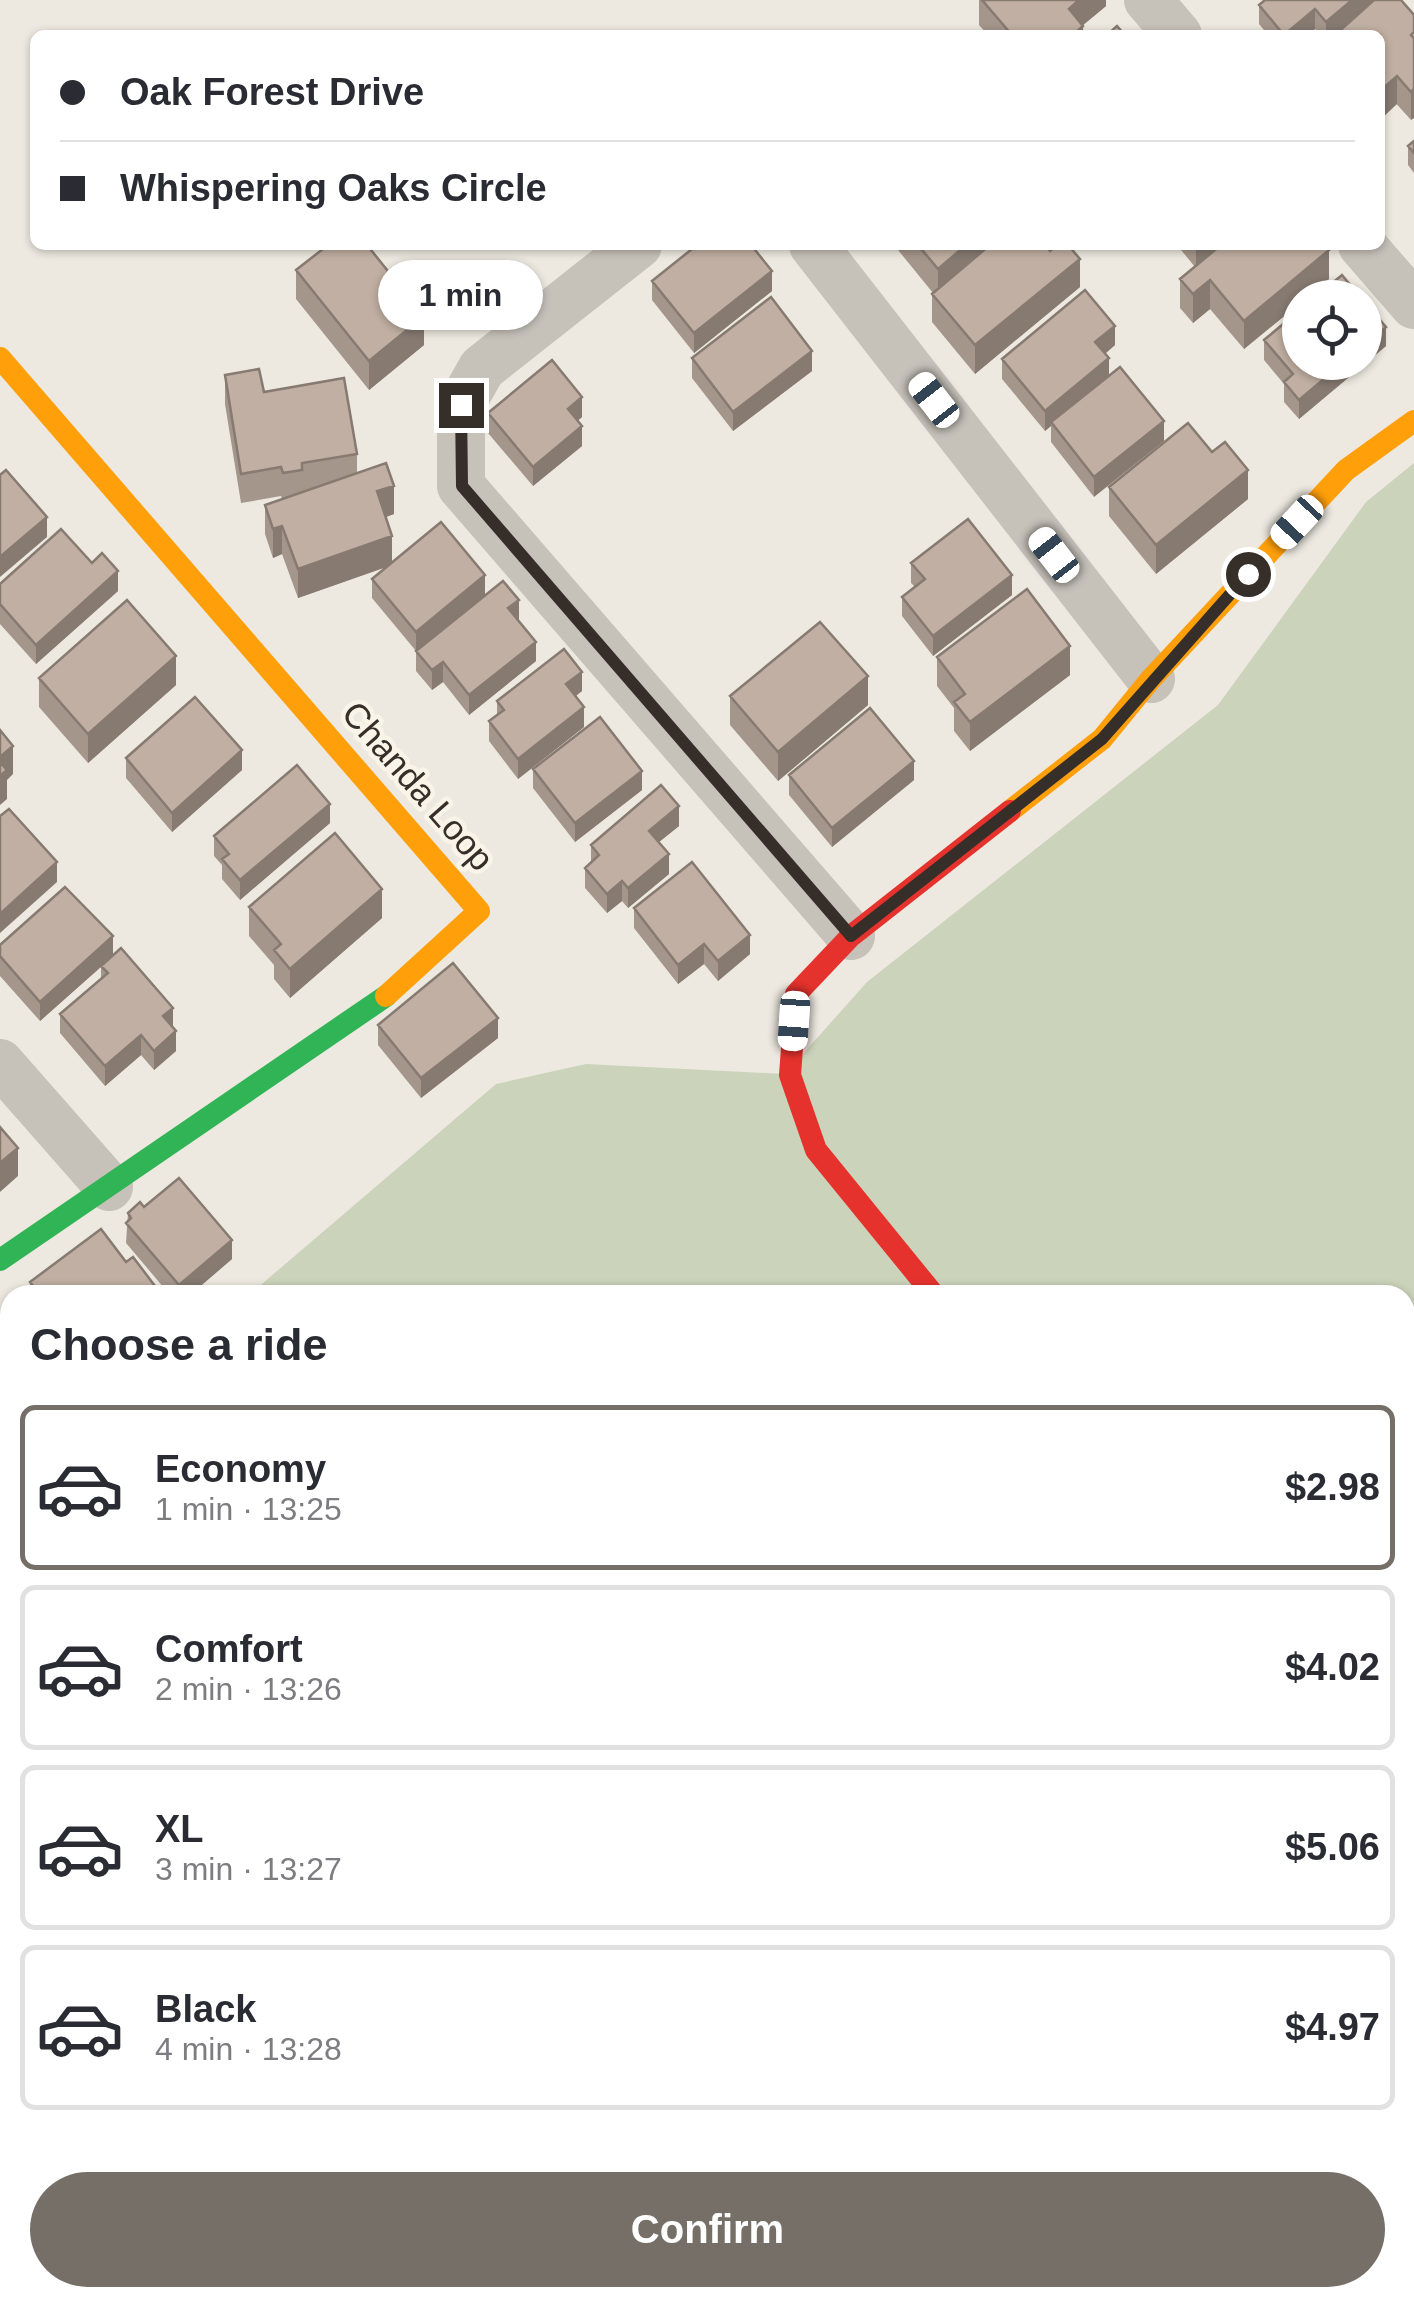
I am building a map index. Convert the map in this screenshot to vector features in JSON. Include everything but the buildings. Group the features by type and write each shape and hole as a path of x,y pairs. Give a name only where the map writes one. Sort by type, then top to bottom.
{"street":[{"path":"1148,0 1174,30"},
{"path":"632,250 482,368 461,405 462,486 851,936"},
{"path":"817,250 1151,679"},
{"path":"1366,250 1414,305"},
{"name":"Chanda Loop","path":"0,358 479,911 395,990 109,1187"},
{"path":"926,1285 816,1150 790,1074 796,994 851,936 1102,739 1151,679 1346,470 1414,421"},
{"path":"0,1063 109,1187 0,1260"}],"green space":[{"path":"1414,463 1414,1285 261,1285 496,1084 586,1064 785,1074 867,982 1218,705 1366,502"}],"traffic: fast":[{"path":"0,1260 386,996"}],"traffic: slow":[{"path":"0,358 479,911 386,996"},
{"path":"1010,811 1102,739 1151,679 1346,470 1414,421"}],"traffic: jam":[{"path":"926,1285 816,1150 790,1075 796,994 851,936 1010,811"}],"route":[{"path":"461,405 462,486 851,936 1102,739 1151,679 1248,574"}]}
